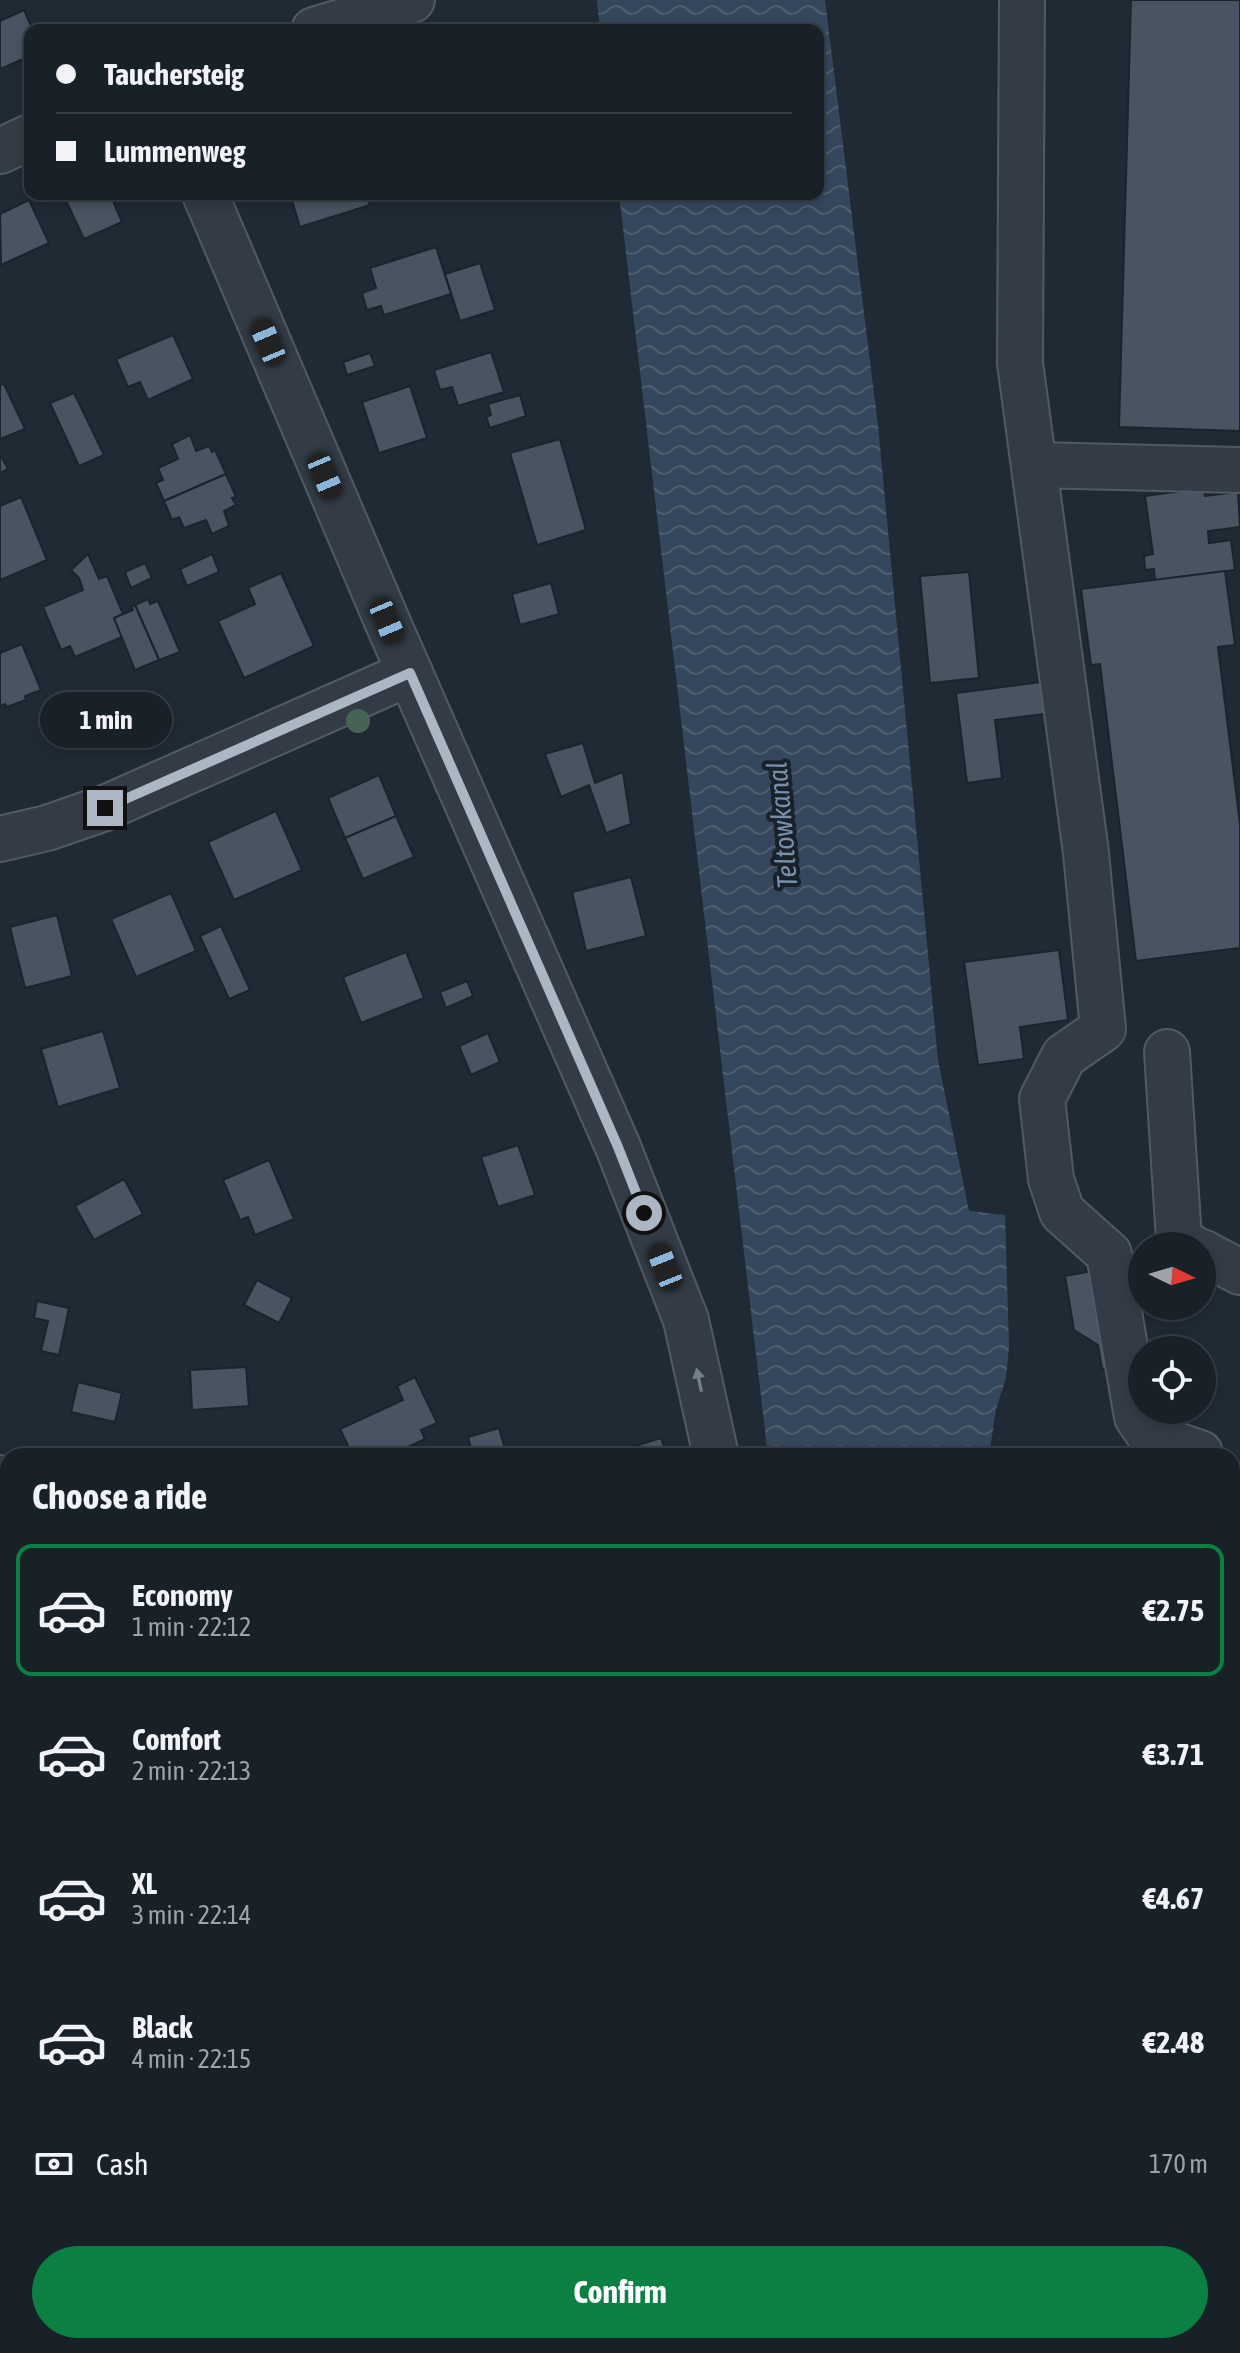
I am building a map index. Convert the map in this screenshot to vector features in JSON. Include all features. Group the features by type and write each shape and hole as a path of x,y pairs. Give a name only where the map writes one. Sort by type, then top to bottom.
{"street":[{"path":"334,24 412,0"},
{"path":"1022,0 1020,363 1086,853 1103,1029 1064,1056 1042,1099 1051,1179 1062,1212 1109,1254 1137,1417 1150,1436 1185,1448"},
{"path":"0,151 24,140"},
{"path":"208,200 618,1147 686,1320 714,1448"},
{"path":"1035,465 1240,470"},
{"path":"0,839 47,828 105,808 410,673"},
{"path":"1167,1052 1178,1232"},
{"path":"1216,1259 1240,1272"}],"water":[{"name":"Teltowkanal","path":"597,0 825,0 878,425 938,1060 969,1211 1005,1215 1009,1346 1006,1378 996,1409 990,1448 767,1448 620,200 824,200 824,24 599,24"}],"building":[{"path":"1131,0 1240,0 1240,431 1119,427"},
{"path":"24,10 30,24 24,24 24,59 0,69 0,21"},
{"path":"29,200 49,243 1,265 0,214"},
{"path":"66,200 113,200 122,222 84,239"},
{"path":"292,200 368,200 370,205 300,227"},
{"path":"436,247 451,294 384,315 381,306 367,310 362,293 376,288 370,268"},
{"path":"480,263 495,310 460,321 445,274"},
{"path":"173,335 193,379 148,400 140,382 128,387 116,359"},
{"path":"491,352 504,392 458,406 452,387 440,390 434,370"},
{"path":"370,353 375,366 347,375 343,362"},
{"path":"4,384 25,429 0,439 0,385"},
{"path":"410,386 427,438 379,453 362,402"},
{"path":"74,393 104,455 79,466 50,403"},
{"path":"520,395 526,416 490,428 486,417 491,415 488,404"},
{"path":"190,435 196,451 209,446 212,452 215,450 226,474 164,501 156,483 163,480 158,468 178,459 172,444"},
{"path":"560,439 586,530 537,545 510,453"},
{"path":"0,457 8,469 0,473"},
{"path":"226,474 236,497 232,498 236,505 224,511 229,526 212,534 206,520 184,528 179,517 172,520 164,501"},
{"path":"1204,488 1205,496 1238,492 1240,527 1208,531 1209,543 1231,540 1235,570 1155,580 1154,569 1145,570 1144,556 1153,554 1145,496"},
{"path":"21,497 47,560 0,580 0,506"},
{"path":"88,554 99,579 107,576 123,614 114,618 122,637 75,657 70,646 61,650 43,607 83,590 79,578 71,570"},
{"path":"212,554 219,572 187,586 180,569"},
{"path":"145,563 152,578 131,588 125,572"},
{"path":"1225,571 1235,645 1218,647 1240,824 1240,948 1136,961 1100,664 1091,665 1081,589"},
{"path":"969,572 979,678 930,683 920,576"},
{"path":"281,573 314,646 244,678 218,621 255,604 248,588"},
{"path":"551,583 559,614 520,625 512,594"},
{"path":"148,599 150,604 158,601 180,652 159,660 135,605"},
{"path":"135,605 159,660 135,670 114,618 133,610 131,607"},
{"path":"22,644 41,690 25,696 26,700 7,707 5,704 0,706 0,653"},
{"path":"1049,681 1053,713 995,720 1002,778 967,783 956,693"},
{"path":"583,743 595,783 623,772 631,824 606,833 589,785 561,797 545,754"},
{"path":"379,775 396,816 345,838 328,798"},
{"path":"276,811 302,870 234,900 208,842"},
{"path":"396,816 414,857 363,879 345,838"},
{"path":"631,877 646,936 586,951 572,892"},
{"path":"171,893 196,951 136,977 111,919"},
{"path":"57,915 72,976 25,988 10,927"},
{"path":"221,926 250,990 229,999 200,936"},
{"path":"1059,950 1068,1020 1020,1027 1024,1059 978,1065 964,962"},
{"path":"406,952 424,998 361,1023 343,977"},
{"path":"467,981 473,996 446,1008 440,992"},
{"path":"103,1031 120,1088 58,1107 41,1049"},
{"path":"488,1033 500,1062 471,1075 459,1046"},
{"path":"518,1145 535,1195 498,1207 481,1157"},
{"path":"269,1160 294,1219 255,1235 248,1217 240,1220 223,1180"},
{"path":"124,1179 143,1214 94,1240 75,1206"},
{"path":"1102,1269 1118,1365 1102,1369 1098,1345 1074,1330 1065,1276"},
{"path":"257,1280 292,1298 279,1323 244,1305"},
{"path":"37,1301 69,1308 59,1355 41,1351 48,1321 34,1318"},
{"path":"246,1367 249,1406 192,1410 190,1370"},
{"path":"415,1377 437,1423 421,1430 425,1439 406,1448 349,1448 340,1429 403,1400 397,1386"},
{"path":"78,1382 122,1393 115,1422 71,1412"},
{"path":"499,1428 505,1448 471,1448 468,1437"},
{"path":"661,1438 664,1448 629,1448"}],"route":[{"path":"105,808 410,673 644,1213"}]}
